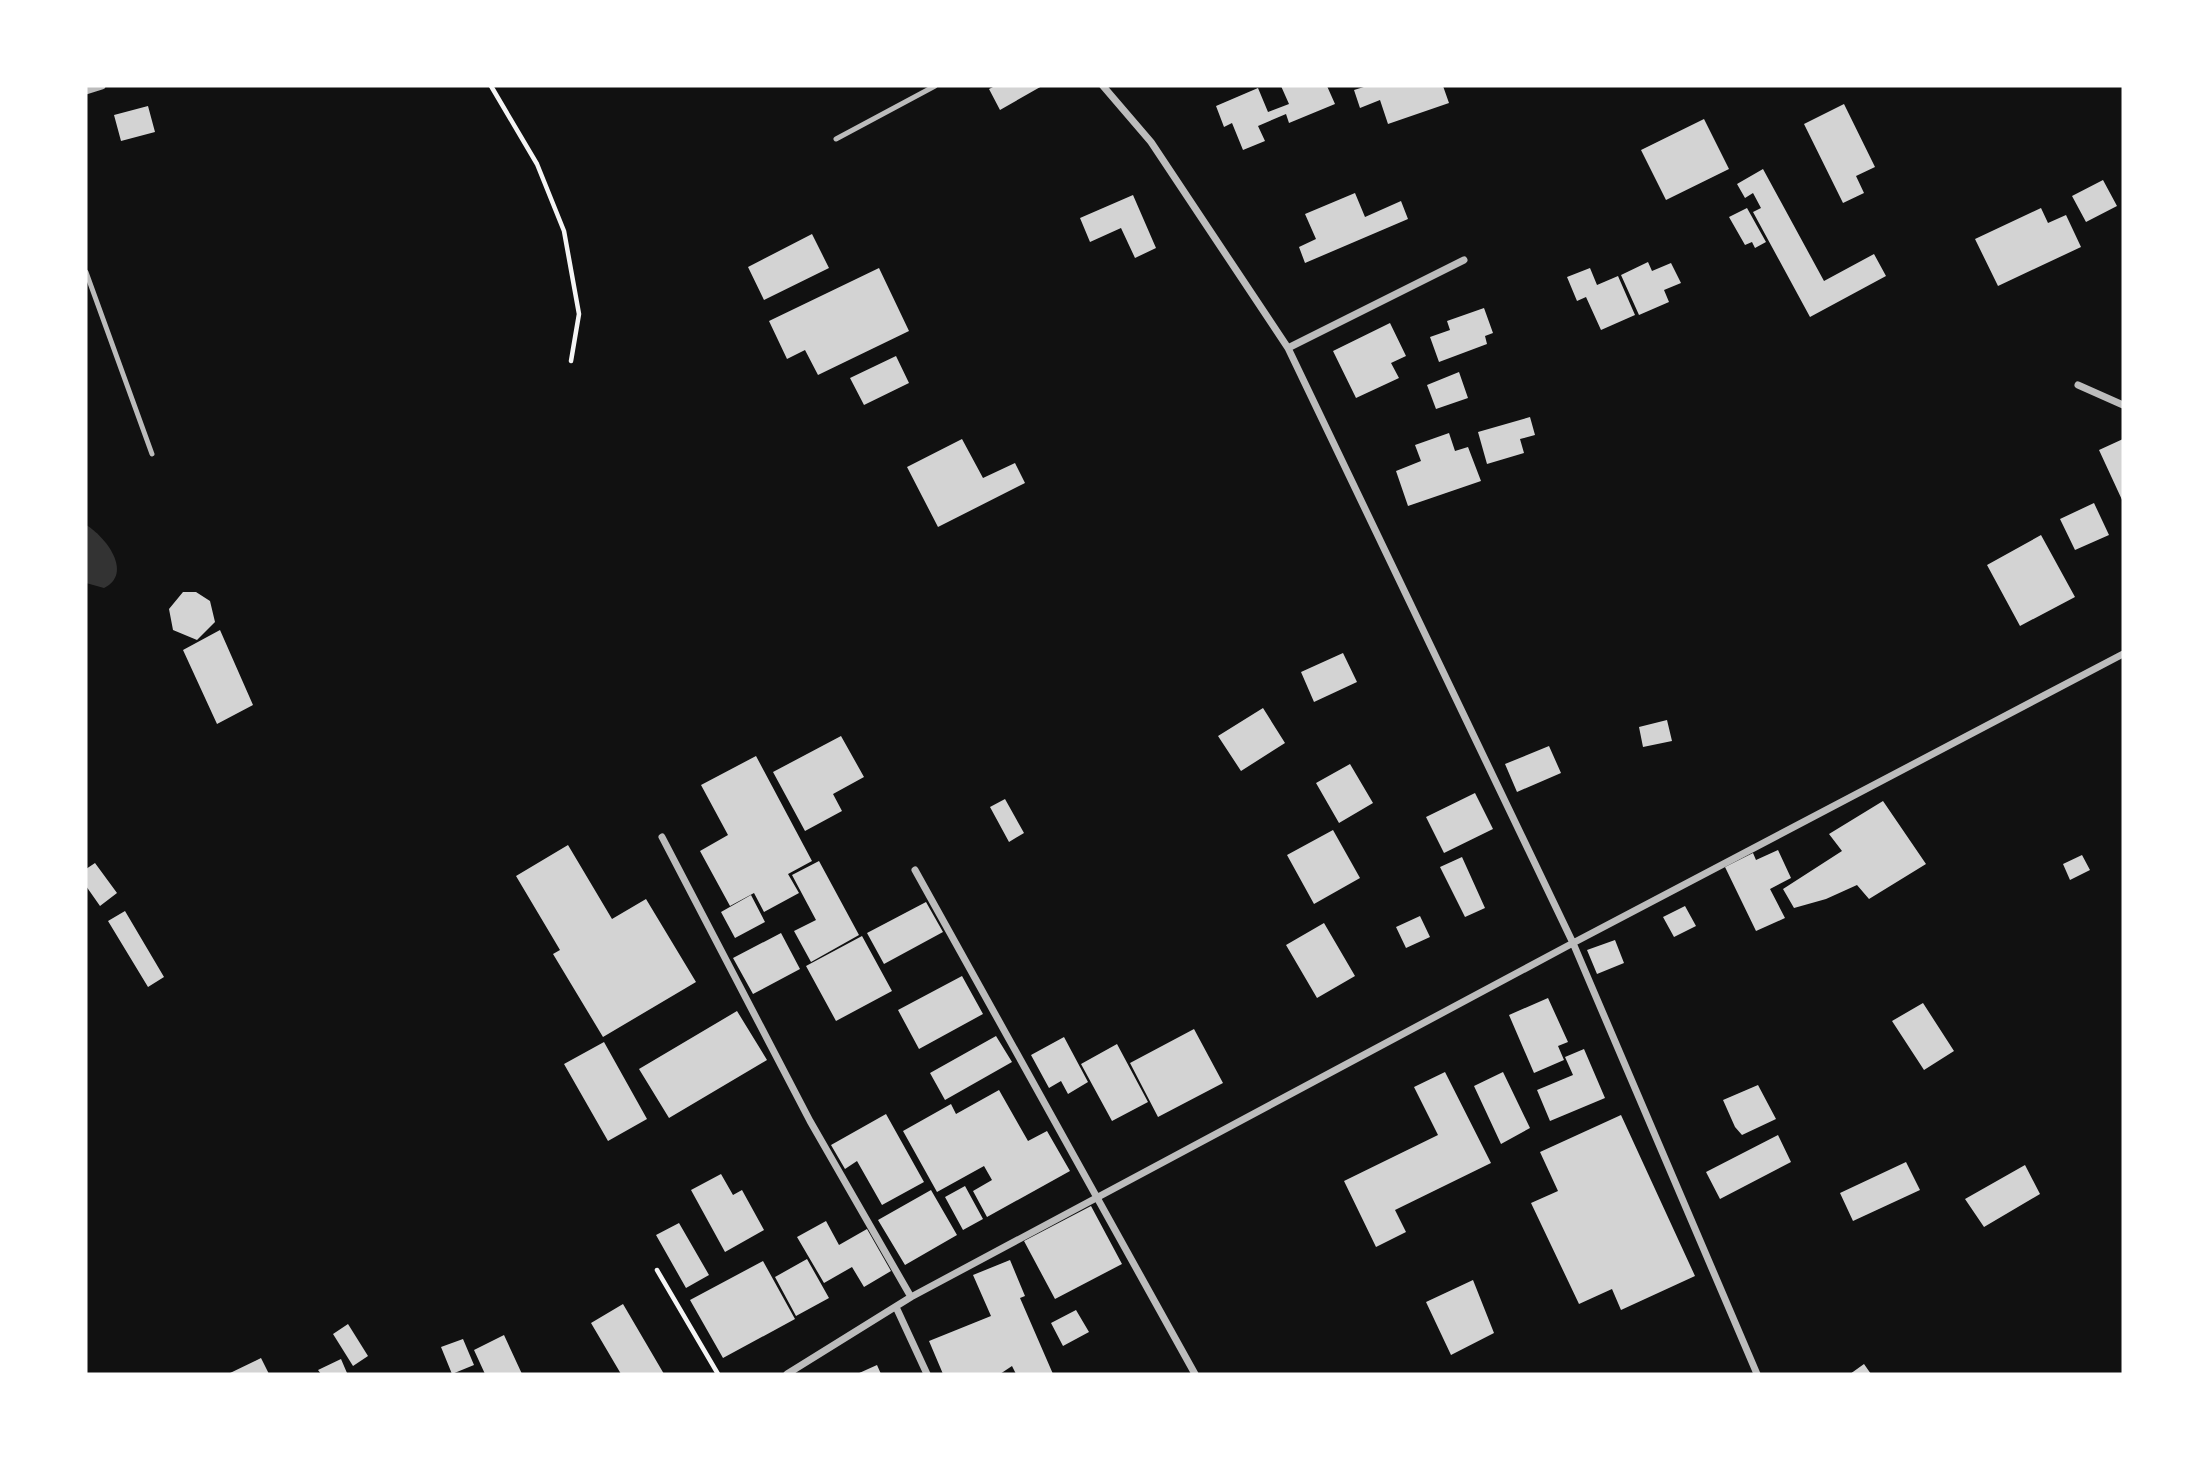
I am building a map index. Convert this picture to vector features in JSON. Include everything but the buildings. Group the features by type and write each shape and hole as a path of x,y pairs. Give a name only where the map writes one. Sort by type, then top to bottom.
{"street":[{"path":"86,91 102,86"},
{"path":"1103,86 1151,142 1288,348 1573,943 1758,1374"},
{"path":"1288,348 1464,260"},
{"path":"2078,385 2123,405"},
{"path":"787,1374 911,1297 1573,943 2123,654"},
{"path":"662,837 810,1121 911,1297"},
{"path":"915,870 1195,1374"},
{"path":"896,1307 927,1374"}],"lane":[{"path":"836,139 935,86"},
{"path":"86,272 152,454"}],"path":[{"path":"491,86 537,163 564,231 579,314 571,361"},
{"path":"657,1270 718,1374"}],"shaded area":[{"path":"86,525 108,546 116,564 117,573 113,581 104,588 86,583"}]}
